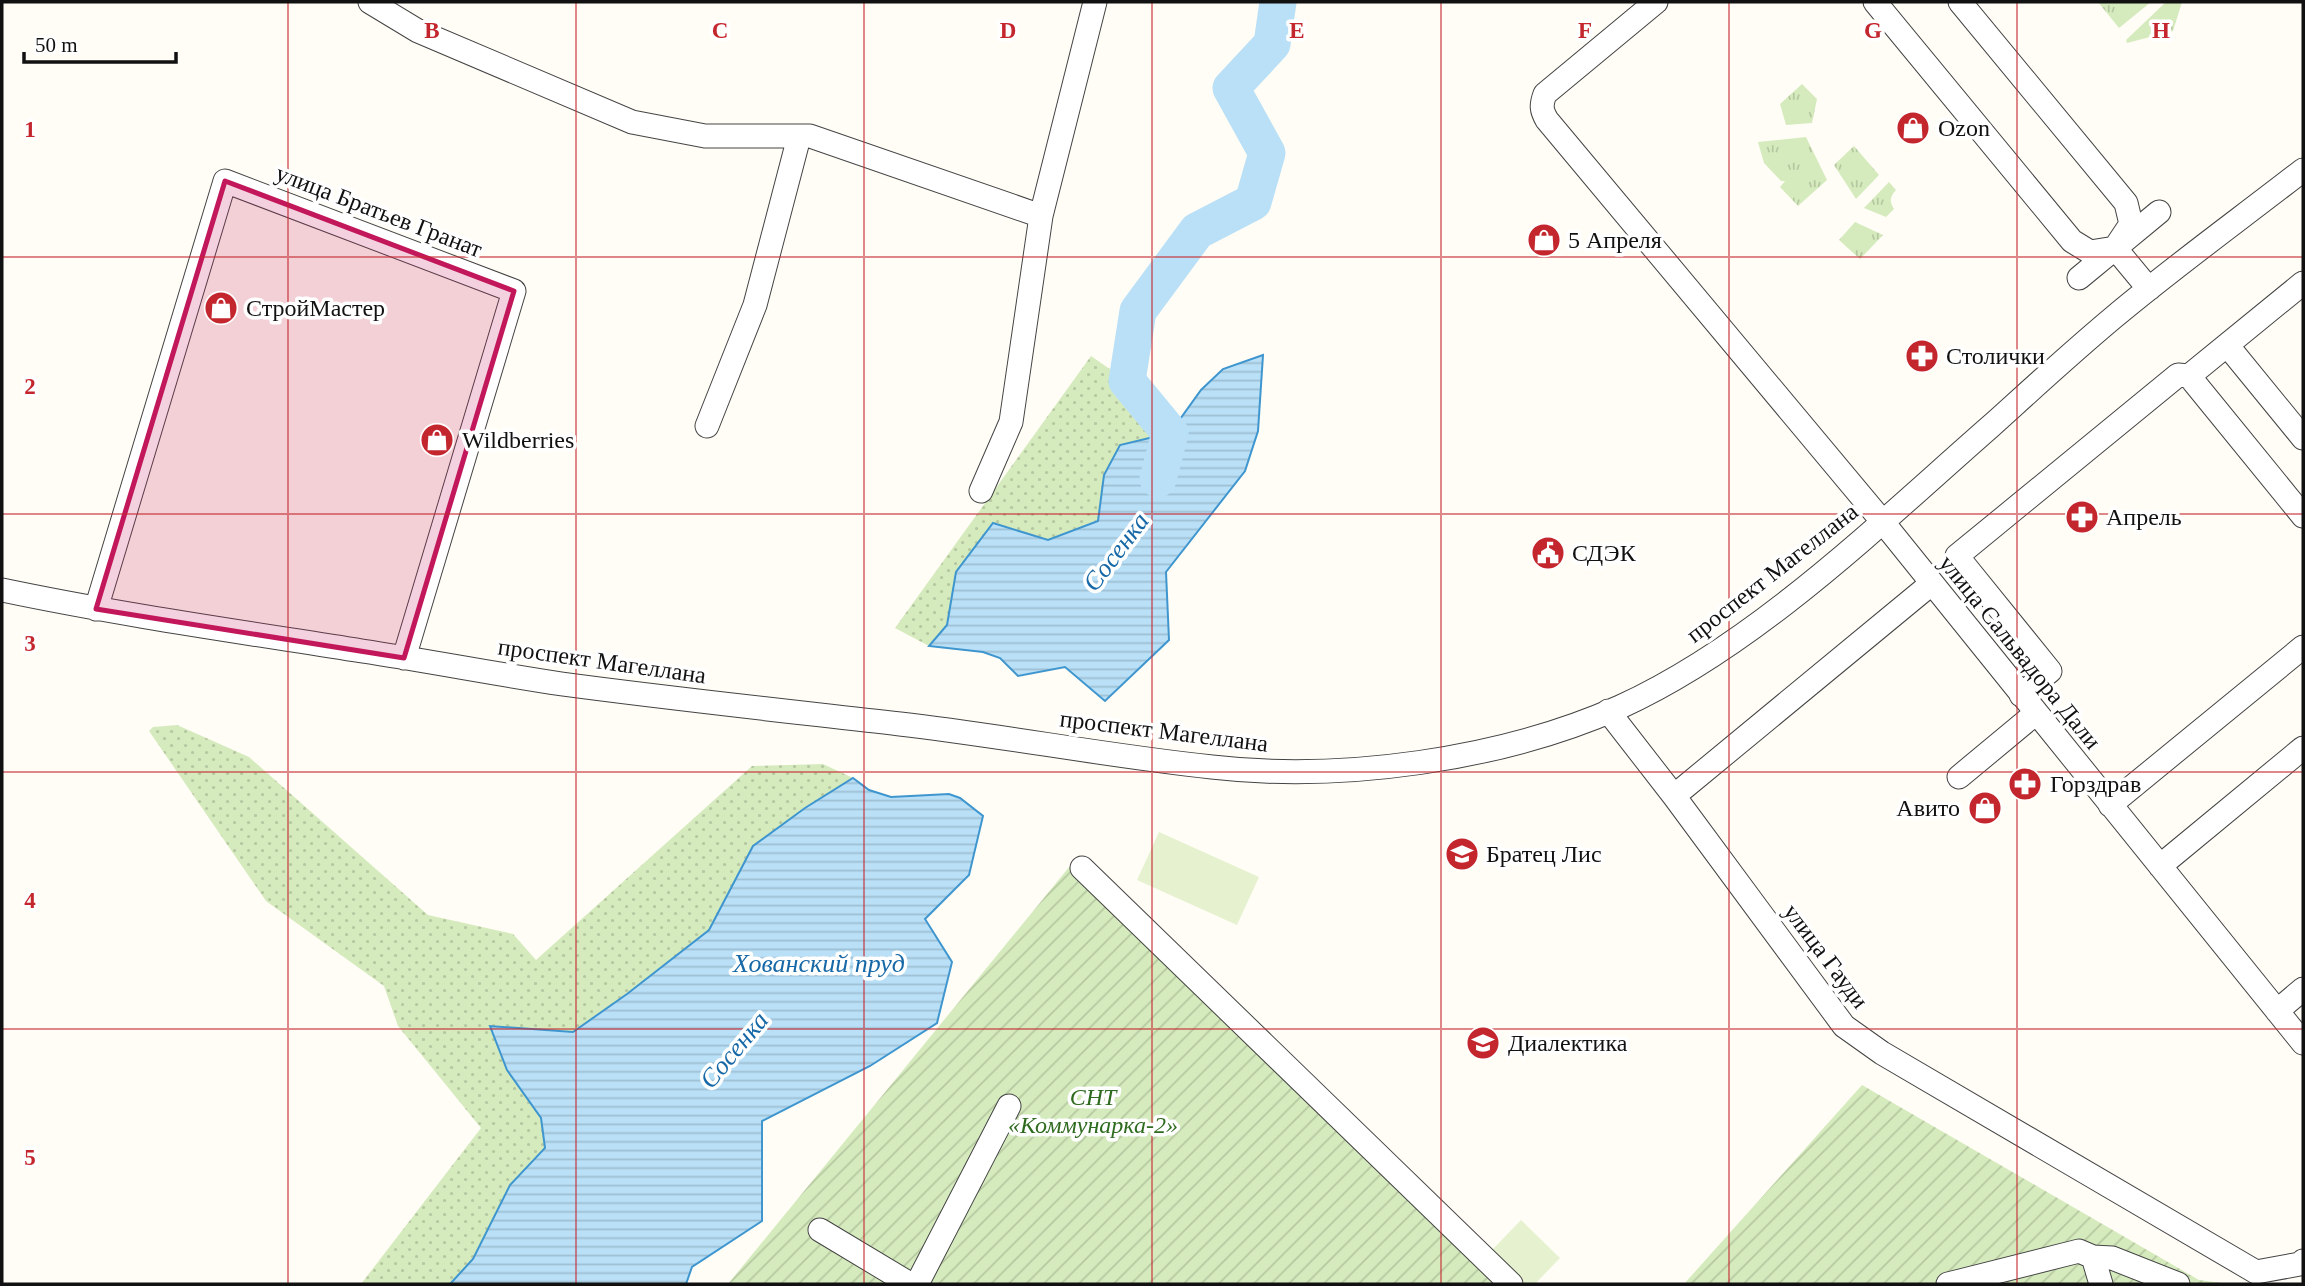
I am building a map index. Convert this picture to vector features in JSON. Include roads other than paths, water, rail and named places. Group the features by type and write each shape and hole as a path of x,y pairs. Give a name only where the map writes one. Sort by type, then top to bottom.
{"street":[{"path":"370,2 418,31 632,122 705,136 810,136 1041,216"},
{"path":"981,491 1011,422 1041,216 1095,2"},
{"name":"улица Сальвадора Дали","path":"1656,2 1545,94 1541,103 1542,111 1882,522 2303,1043"},
{"path":"1875,2 2072,241 2090,252 2115,248 2131,224 2126,203 1960,2"},
{"path":"707,426 755,305 799,137"},
{"name":"проспект Магеллана","path":"2,590 96,610 608,690 728,706 905,724 1216,768 1314,771 1366,768 1474,753 1608,712 1662,686 1740,636 1802,589 1882,522 2149,289 2303,170"},
{"name":"улица Братьев Гранат","path":"96,610 225,181 514,291 404,658"},
{"path":"2079,278 2159,212"},
{"path":"2115,248 2149,289"},
{"path":"2021,695 2050,671 1957,556 2178,375 2189,376 2303,283"},
{"path":"2227,345 2303,438"},
{"path":"2189,376 2303,516"},
{"path":"1674,796 1931,584"},
{"path":"2110,805 2303,647"},
{"name":"улица Гауди","path":"1608,712 1674,796 1844,1026 1882,1053 2256,1272 2300,1264 2303,1261"},
{"path":"1959,777 2036,713"},
{"path":"2160,866 2303,748"},
{"path":"1082,868 1511,1284"},
{"path":"2277,1010 2303,989"},
{"path":"917,1284 1009,1106"},
{"path":"820,1230 910,1284"},
{"path":"1948,1284 2079,1251 2093,1257 2112,1258 2178,1284"},
{"path":"2093,1257 2101,1284"}],"water":[{"path":"1263,355 1258,431 1245,471 1166,572 1169,640 1105,701 1065,667 1018,676 1000,658 983,652 929,646 947,625 956,572 993,523 1048,540 1098,521 1104,475 1120,445 1170,433 1201,390 1223,369"},
{"name":"Хованский пруд","path":"853,778 869,790 891,797 949,794 960,798 983,816 969,875 925,919 952,962 937,1023 870,1066 762,1121 762,1221 692,1267 686,1284 450,1284 473,1259 510,1185 545,1148 541,1118 507,1070 490,1026 573,1032 709,930 753,846 805,808"}],"waterway":[{"name":"Сосенка","path":"1158,479 1170,433 1127,381 1138,311 1197,231 1253,202 1267,153 1231,88 1272,44 1278,2"}],"place":[{"name":"Ozon","path":"1913,128"},
{"name":"5 Апреля","path":"1544,240"},
{"name":"СтройМастер","path":"221,308"},
{"name":"Столички","path":"1922,356"},
{"name":"Wildberries","path":"437,440"},
{"name":"Апрель","path":"2082,517"},
{"name":"СДЭК","path":"1548,553"},
{"name":"Горздрав","path":"2025,784"},
{"name":"Авито","path":"1985,808"},
{"name":"Братец Лис","path":"1462,854"},
{"name":"Диалектика","path":"1483,1043"}],"park label":[{"name":"СНТ «Коммунарка-2»","path":"1093,1111"}]}
